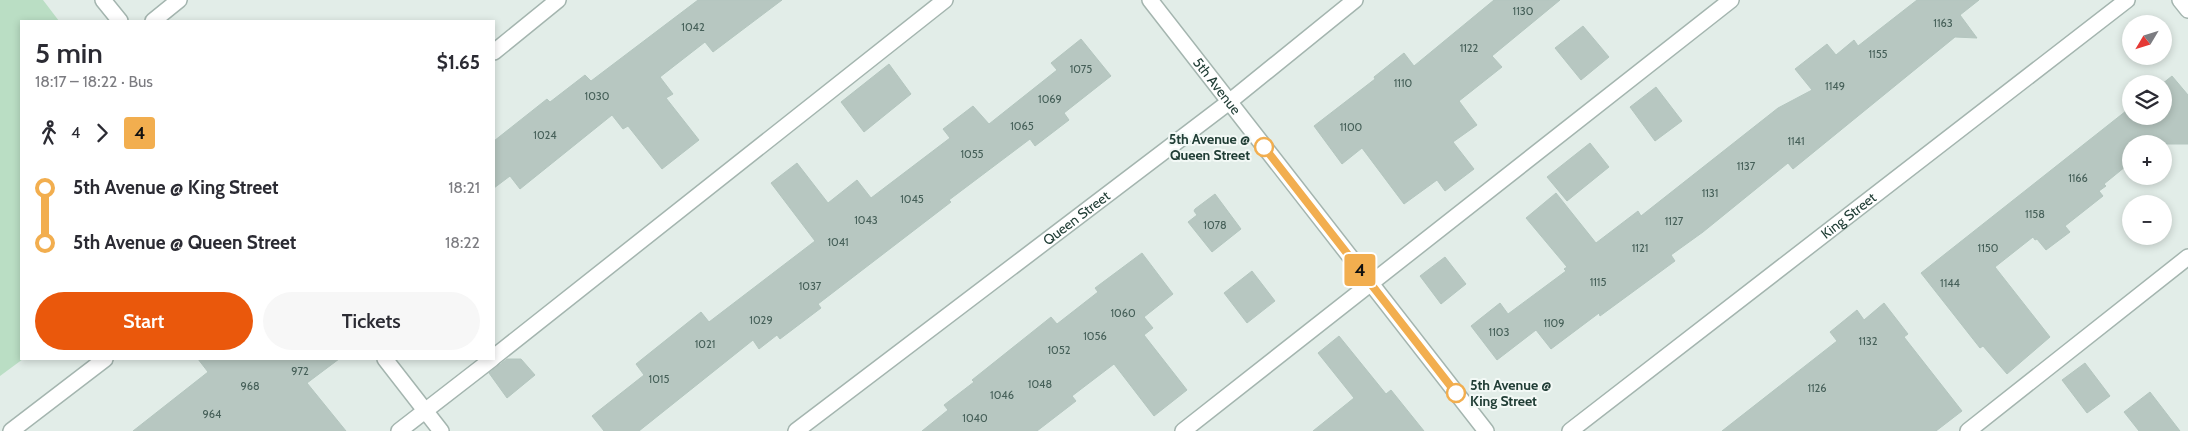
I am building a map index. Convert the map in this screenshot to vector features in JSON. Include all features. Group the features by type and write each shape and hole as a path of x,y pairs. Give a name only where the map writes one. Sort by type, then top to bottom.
{"street":[{"path":"103,0 119,20"},
{"path":"154,20 179,0"},
{"path":"495,51 558,0"},
{"path":"495,356 945,0"},
{"name":"5th Avenue","path":"1150,0 1486,431"},
{"name":"Queen Street","path":"796,431 1229,102 1355,0"},
{"path":"1183,431 1731,0"},
{"name":"King Street","path":"1570,431 2127,0"},
{"path":"2180,0 2188,10"},
{"path":"1968,431 2188,258"},
{"path":"11,431 104,360"},
{"path":"386,360 442,431"},
{"path":"399,431 490,360"}],"green space":[{"path":"0,0 43,0 58,20 20,20 20,360 22,360 0,376"}],"building":[{"path":"698,0 782,0 713,52 705,42 660,77 673,94 666,98 699,140 662,169 628,126 623,129 612,115 520,189 510,176 495,187 495,140 547,99 550,102 585,75 591,81"},
{"path":"1494,0 1560,0 1492,56 1502,67 1459,101 1477,125 1453,142 1474,169 1445,191 1437,180 1404,204 1362,148 1342,164 1314,126 1375,79 1374,77 1404,53 1414,66"},
{"path":"1917,0 1979,0 1960,15 1977,38 1955,37 1793,169 1788,163 1703,232 1671,255 1675,261 1600,316 1599,313 1551,349 1536,330 1497,360 1471,326 1500,303 1508,314 1566,271 1564,269 1567,267 1526,218 1556,193 1596,243 1638,211 1641,216 1778,108 1812,90 1795,69 1827,44 1836,55 1854,40 1858,46"},
{"path":"1583,26 1609,57 1581,80 1555,48"},
{"path":"1081,39 1111,76 1064,113 1069,120 1035,146 1030,139 949,200 951,202 818,304 821,308 780,339 777,335 759,349 753,340 639,431 604,431 592,416 644,375 636,364 701,312 709,322 815,241 771,183 797,163 828,203 857,180 871,198 950,138 943,129 973,106 989,124 1057,70 1051,63"},
{"path":"889,64 911,94 864,132 841,102"},
{"path":"2172,76 2188,95 2188,144 2172,144 2172,135 2122,135 2122,169 2104,184 2106,186 2099,191 2103,196 2065,226 2070,232 2046,250 2033,237 1995,267 2050,337 2007,374 1983,346 1980,348 1921,273 2122,114 2122,125 2172,125"},
{"path":"1656,87 1682,121 1655,141 1630,107"},
{"path":"1590,143 1609,167 1567,201 1547,177"},
{"path":"1215,194 1241,229 1212,252 1188,222 1197,215 1194,211 1195,209"},
{"path":"1142,253 1173,294 1144,317 1153,328 1144,335 1187,390 1154,416 1114,364 1072,396 1076,401 1037,431 922,431 948,410 944,405 974,382 972,380 1051,317 1057,324 1098,292 1095,288"},
{"path":"1445,257 1466,284 1441,304 1420,276"},
{"path":"1252,271 1275,301 1247,323 1224,293"},
{"path":"1884,303 1908,334 1904,337 1962,411 1936,431 1722,431 1837,341 1830,332 1857,310 1864,320"},
{"path":"1339,336 1386,394 1391,390 1424,431 1313,431 1354,398 1318,353"},
{"path":"507,359 521,359 535,375 507,398 489,373"},
{"path":"199,360 338,360 307,383 346,431 133,431 208,372"},
{"path":"2085,363 2110,396 2087,413 2062,380"},
{"path":"2150,392 2180,431 2139,431 2124,412"}],"bus line":[{"name":"4","path":"1264,147 1456,393"}],"place":[{"name":"5th Avenue @ Queen Street","path":"1264,147"},
{"name":"5th Avenue @ King Street","path":"1456,393"}]}
